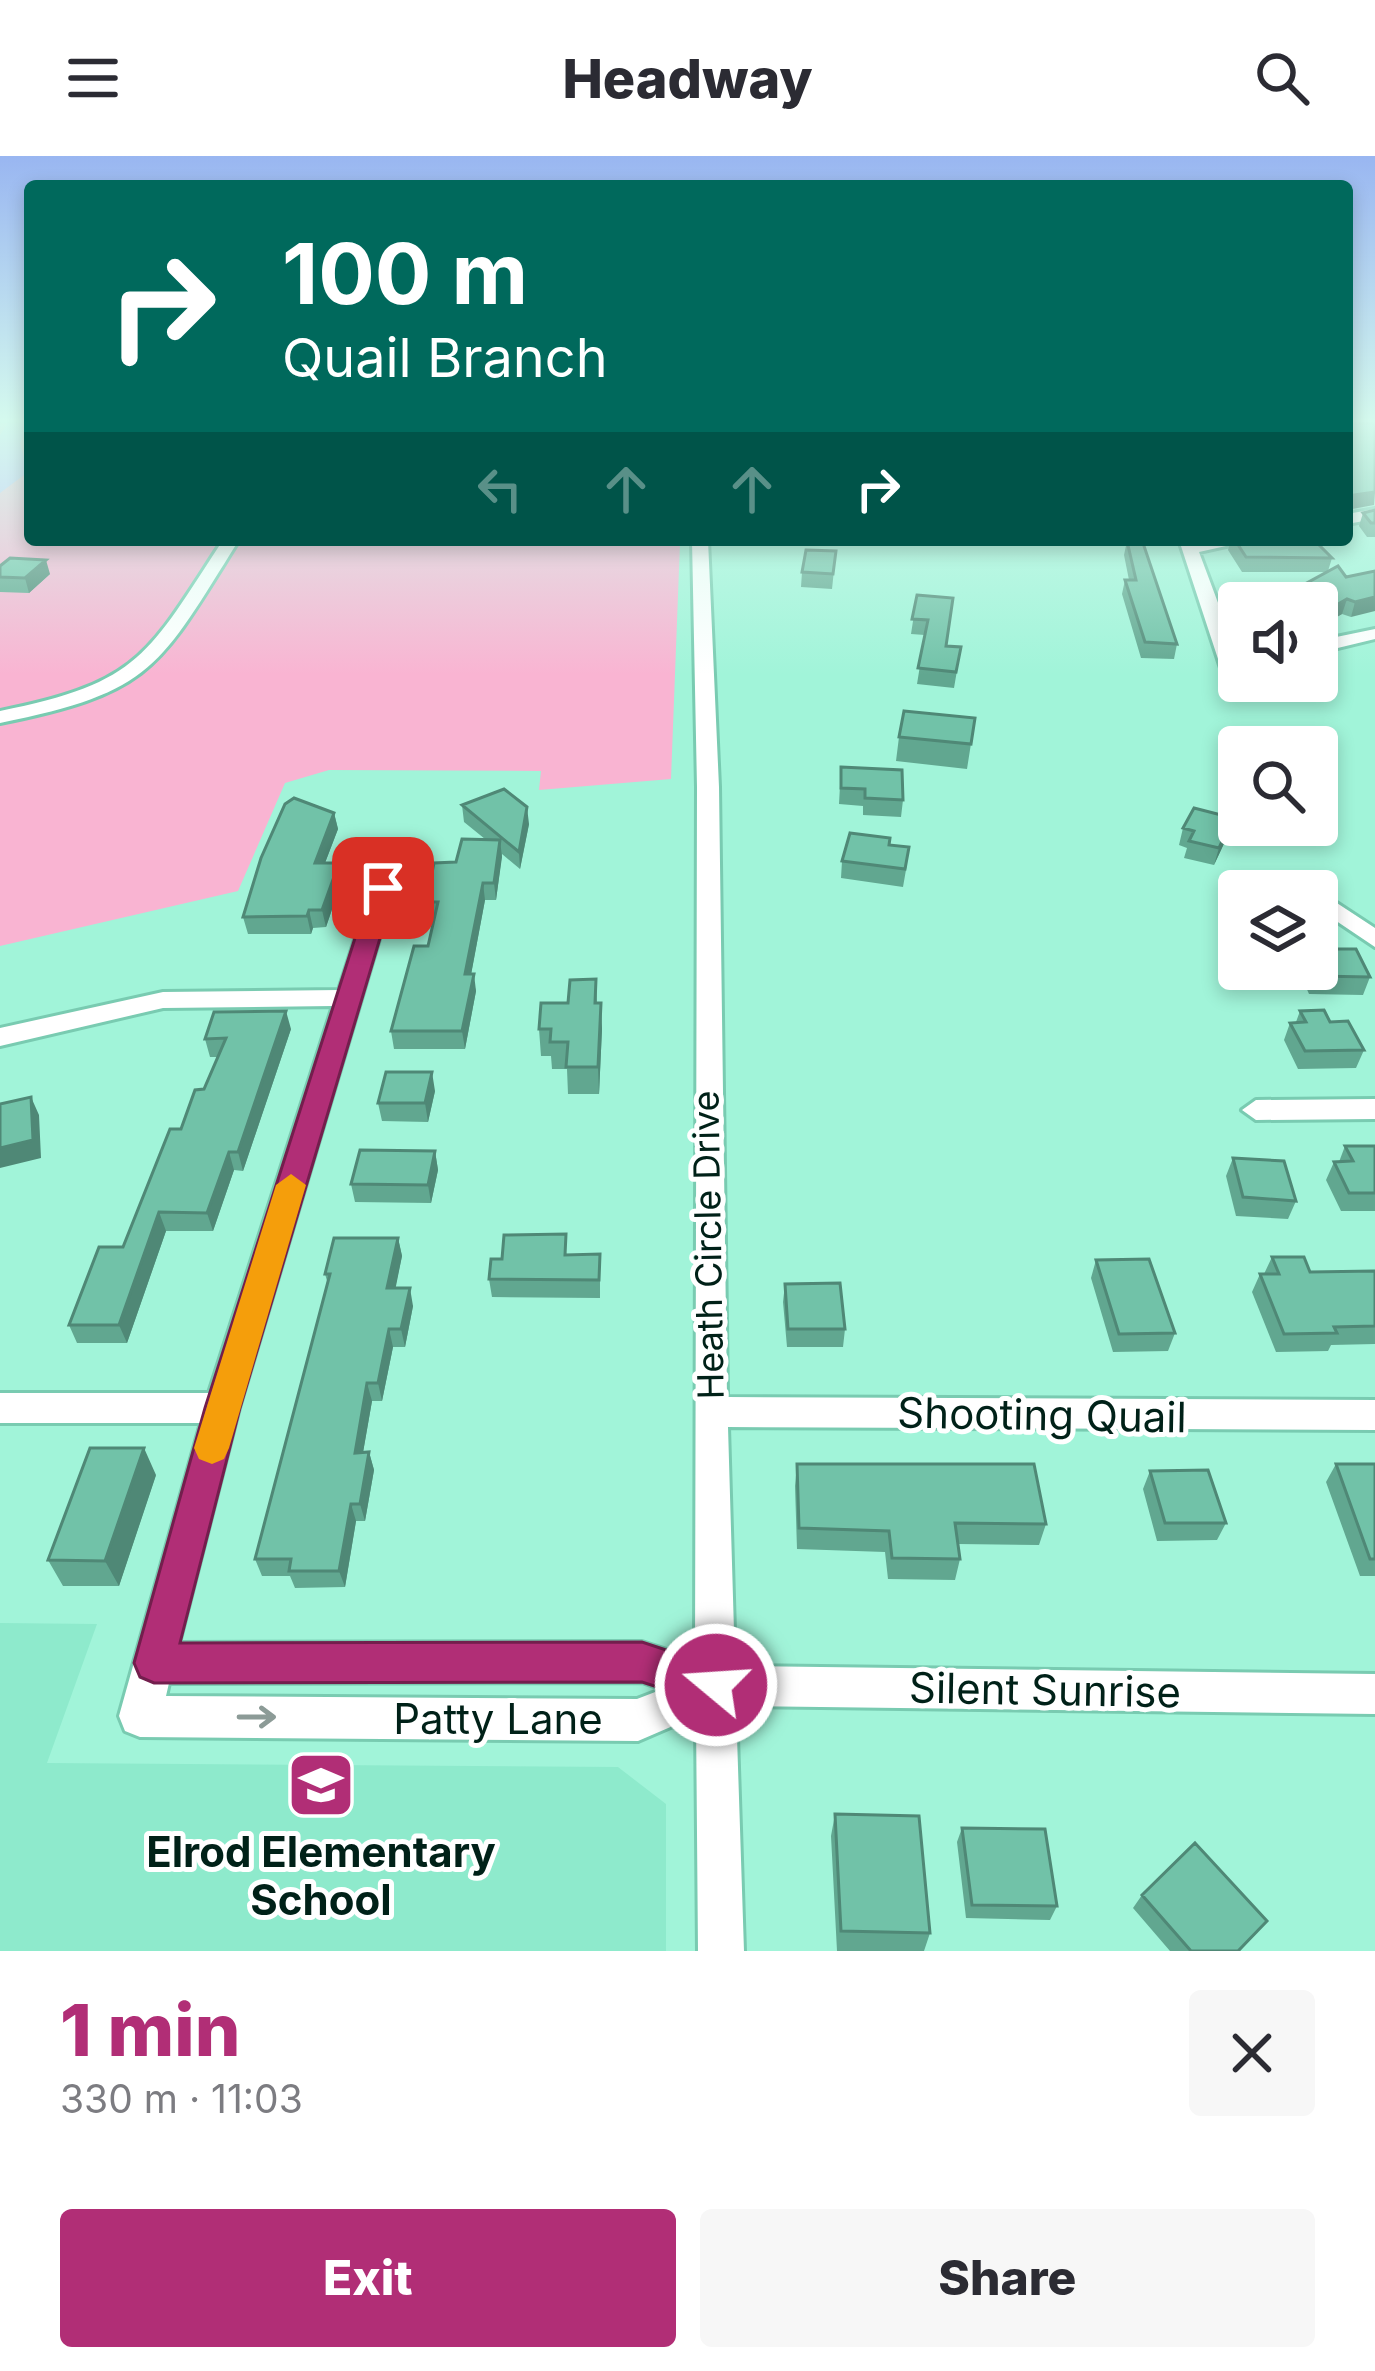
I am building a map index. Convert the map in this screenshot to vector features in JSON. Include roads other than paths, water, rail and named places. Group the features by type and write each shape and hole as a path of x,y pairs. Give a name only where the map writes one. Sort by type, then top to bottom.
{"street":[{"path":"0,717 70,702 116,684 144,664 227,546"},
{"name":"Heath Circle Drive","path":"700,546 708,787 710,1412 721,1951"},
{"path":"1189,546 1218,624"},
{"path":"1338,642 1375,634"},
{"path":"154,1663 222,1408 394,852"},
{"path":"1338,913 1375,940"},
{"path":"4,1045 163,1000 348,998"},
{"path":"1256,1110 1375,1108"},
{"path":"0,1408 222,1408"},
{"name":"Shooting Quail","path":"710,1412 1375,1415"},
{"name":"Patty Lane","path":"642,1662 716,1685 638,1720 140,1716 154,1663 642,1662"},
{"name":"Silent Sunrise","path":"716,1685 1375,1694"}],"place":[{"name":"Elrod Elementary School","path":"321,1785"}]}
